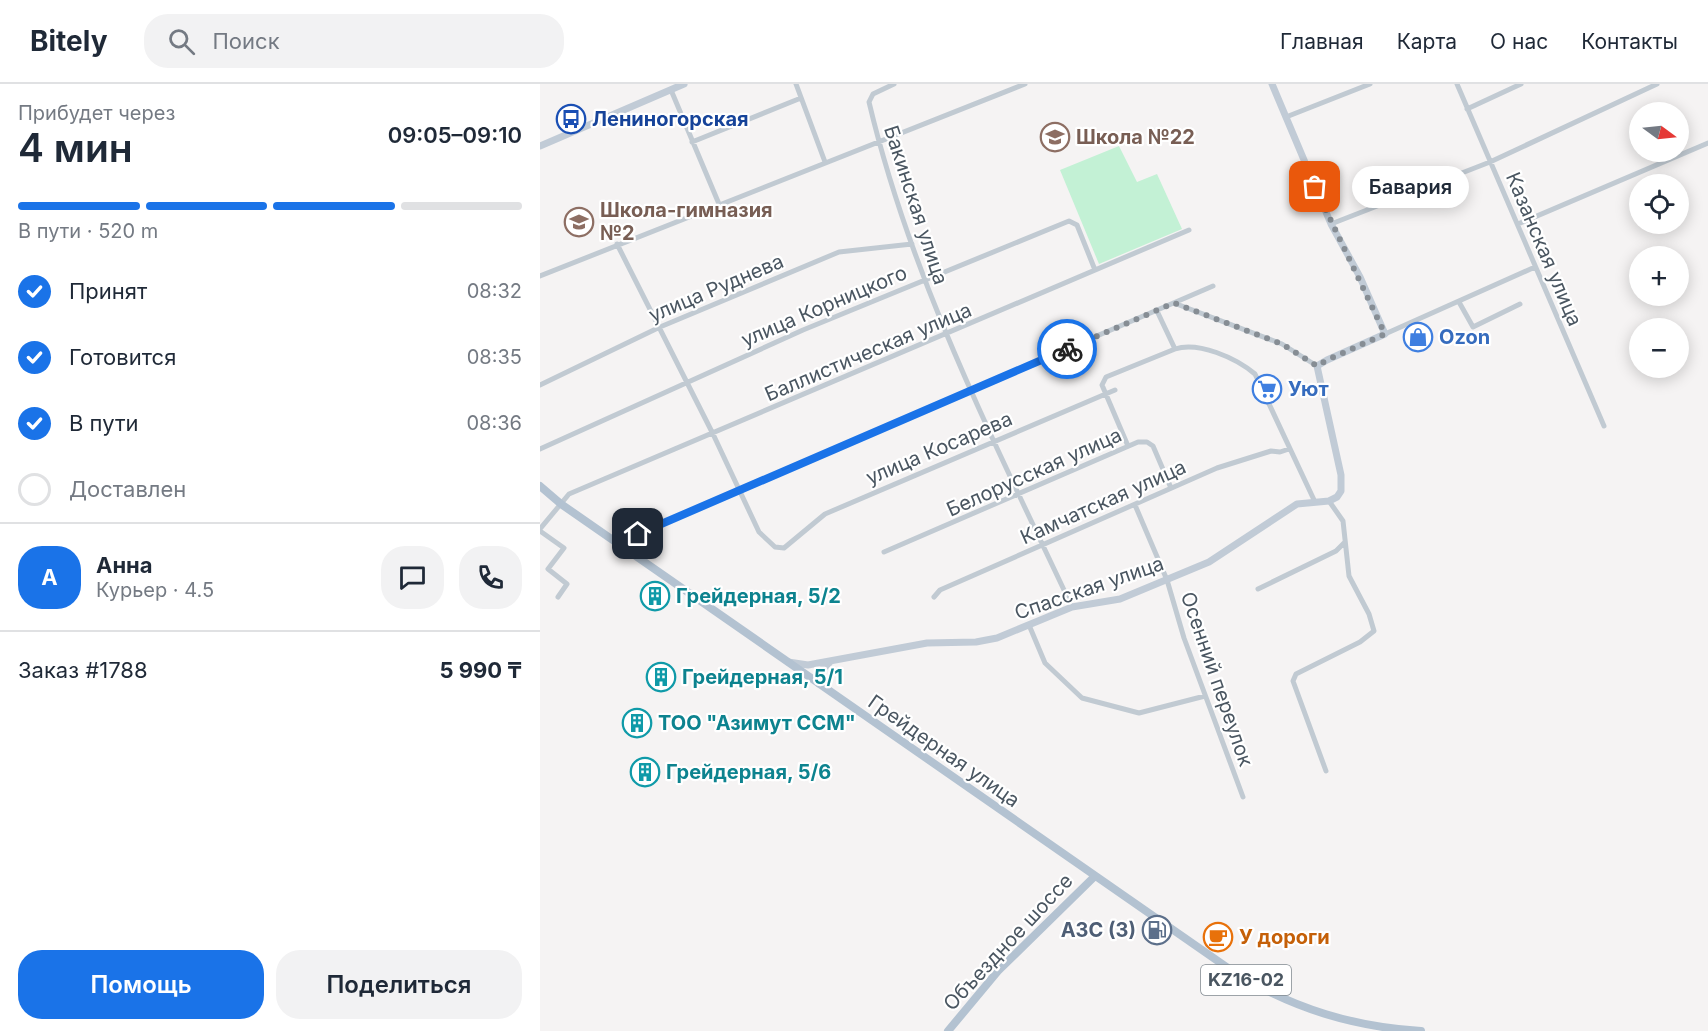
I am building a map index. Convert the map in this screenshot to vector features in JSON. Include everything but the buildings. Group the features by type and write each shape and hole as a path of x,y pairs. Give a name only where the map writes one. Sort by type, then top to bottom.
{"main road":[{"name":"Грейдерная улица","path":"540,486 543,496 561,504 618,542 1094,877"},
{"name":"Объездное шоссе","path":"948,1031 998,971 1094,877"},
{"name":"KZ16-02","path":"1094,877 1238,975 1298,1006 1342,1021 1388,1029 1421,1031"}],"street":[{"path":"540,146 684,84"},
{"path":"796,84 825,162"},
{"name":"Бакинская улица","path":"894,84 873,94 869,102 878,140 912,244 946,335 1072,607"},
{"path":"540,276 878,140 1025,84"},
{"path":"1272,84 1331,224 1360,277 1385,334"},
{"path":"1286,117 1370,84"},
{"name":"Казанская улица","path":"1457,84 1604,426"},
{"path":"1467,109 1521,84"},
{"path":"1331,224 1490,162 1657,84"},
{"path":"670,90 718,204"},
{"path":"692,142 801,98"},
{"path":"1518,225 1708,143"},
{"name":"улица Корницкого","path":"540,449 687,382 1069,221 1077,225 1095,270"},
{"name":"Баллистическая улица","path":"540,530 570,494 1189,230"},
{"path":"617,244 713,434 738,491"},
{"name":"улица Руднева","path":"540,385 660,327 839,252 912,244"},
{"path":"1317,366 1535,267"},
{"path":"618,542 1213,286"},
{"path":"1459,302 1473,327 1520,304"},
{"path":"1174,303 1282,344 1317,366 1341,475 1341,491 1329,501 1343,521 1352,585 1369,614 1374,631 1360,642 1296,674 1293,681 1326,771"},
{"path":"1157,311 1175,349"},
{"path":"1128,446 1102,385 1106,377 1186,345 1198,347 1244,365 1255,374 1315,502"},
{"name":"улица Косарева","path":"738,491 759,532 775,547 784,548 825,514 1115,390"},
{"name":"Белорусская улица","path":"885,552 1128,446 1146,442 1153,446 1171,488"},
{"name":"Камчатская улица","path":"934,597 940,590 1217,468 1271,451 1280,452 1289,449"},
{"name":"Спасская улица","path":"787,662 808,665 927,643 976,642 997,638 1072,607 1120,599 1167,580 1209,562 1297,504 1329,501"},
{"name":"Осенний переулок","path":"1135,505 1167,580 1184,638 1243,797"},
{"path":"540,530 564,548 549,569 567,584 558,597"},
{"path":"1258,589 1336,551 1345,542"},
{"path":"1029,625 1045,663 1082,698 1139,713 1205,696"},
{"path":"819,684 820,670 832,661"}],"green space":[{"path":"1119,146 1137,182 1157,174 1182,229 1099,264 1060,170"}],"way so far":[{"path":"1067,349 1174,303 1282,344 1317,366 1359,344 1385,334 1360,277 1331,224 1315,187"}],"place":[{"name":"Лениногорская","path":"571,119"},
{"name":"Школа №22","path":"1055,137"},
{"name":"Бавария","path":"1315,187"},
{"name":"Школа-гимназия №2","path":"579,222"},
{"name":"Ozon","path":"1418,337"},
{"name":"Уют","path":"1267,389"},
{"name":"Грейдерная, 5/2","path":"655,596"},
{"name":"Грейдерная, 5/1","path":"661,677"},
{"name":"ТОО \"Азимут ССМ\"","path":"637,723"},
{"name":"Грейдерная, 5/6","path":"645,772"},
{"name":"АЗС (3)","path":"1157,930"},
{"name":"У дороги","path":"1218,937"}],"route":[{"path":"638,534 1067,349"}]}
